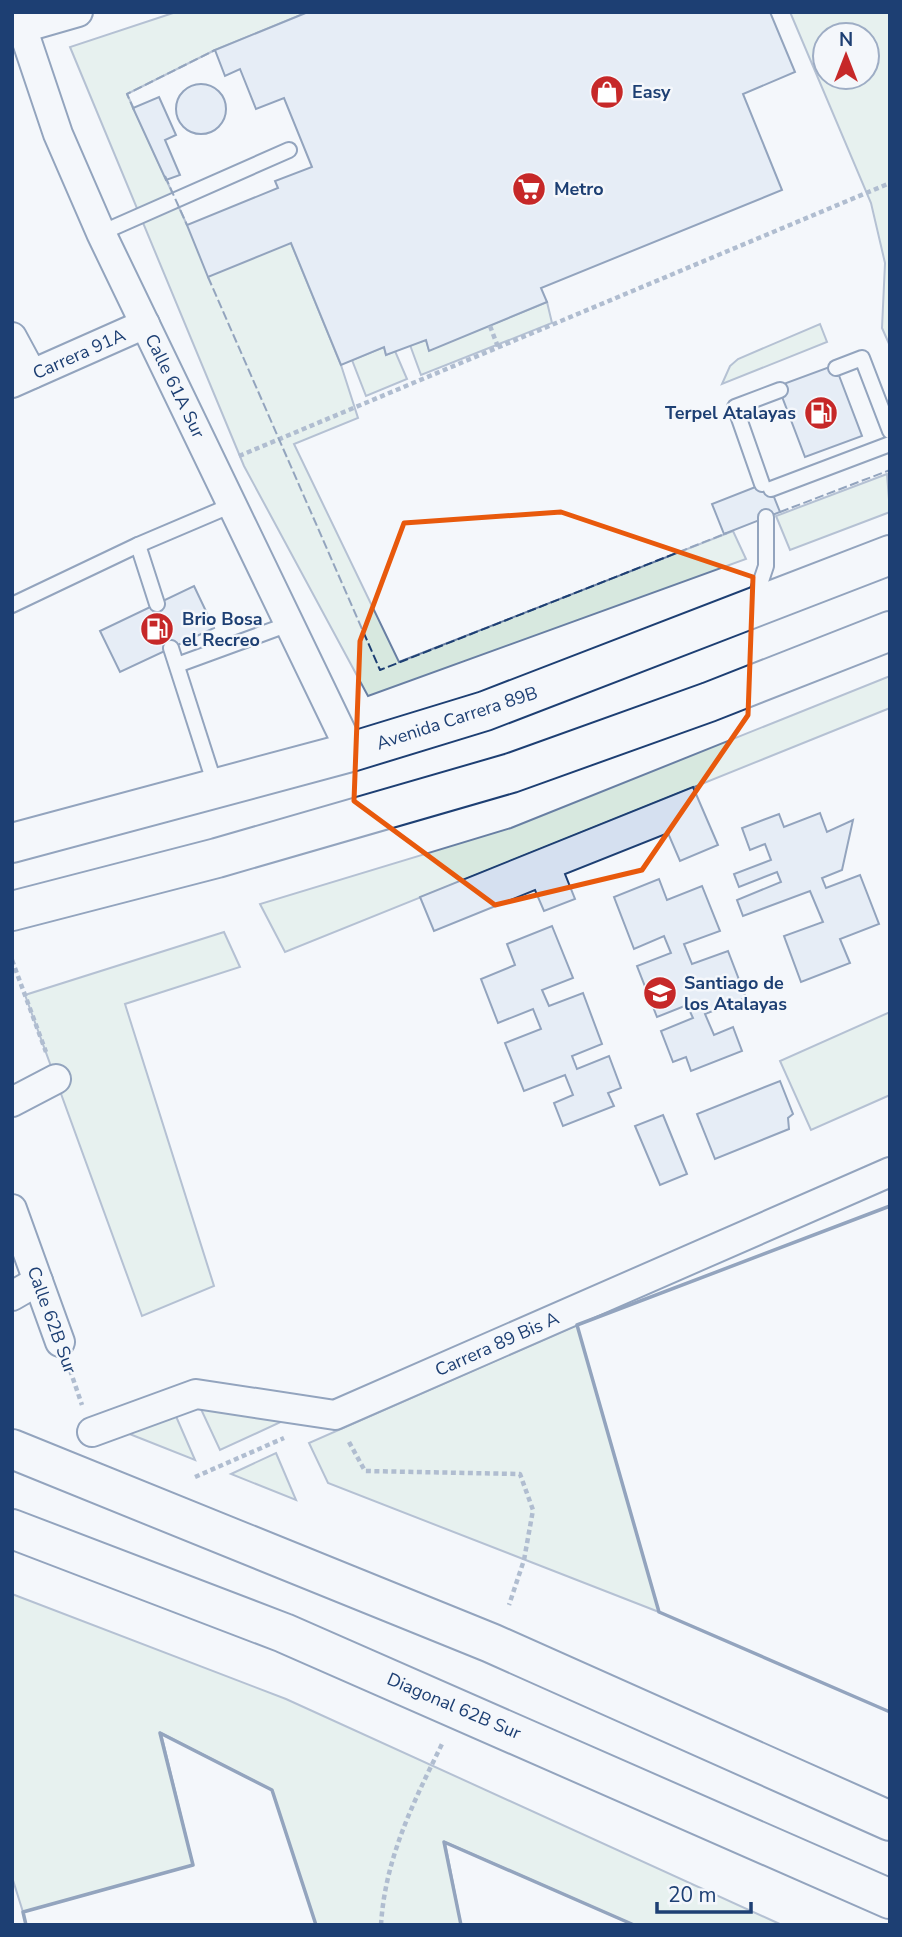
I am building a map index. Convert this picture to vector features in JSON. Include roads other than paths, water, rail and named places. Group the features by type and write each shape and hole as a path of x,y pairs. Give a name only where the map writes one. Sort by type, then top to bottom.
{"main road":[{"name":"Avenida Carrera 89B","path":"12,843 216,790 485,711 751,611 890,555"},
{"path":"12,911 217,858 511,773 709,702 890,631"},
{"path":"12,1449 491,1643 890,1821"},
{"name":"Diagonal 62B Sur","path":"12,1529 284,1633 890,1899"}],"street":[{"path":"18,24 78,12"},
{"name":"Calle 61A Sur","path":"18,24 58,134 101,233 351,752"},
{"name":"Carrera 91A","path":"22,379 145,324"},
{"path":"12,337 22,379"},
{"path":"12,1102 56,1079"},
{"name":"Carrera 89 Bis A","path":"92,1432 196,1394 335,1415 890,1172"},
{"name":"Calle 62B Sur","path":"12,1209 60,1342"},
{"path":"12,1296 38,1281"}],"lane":[{"path":"101,233 289,150"},
{"path":"836,368 862,358 890,431"},
{"path":"780,390 736,407 766,487 890,444"},
{"path":"12,605 138,545 232,505"},
{"path":"751,611 765,566 766,517"},
{"path":"138,545 157,604"},
{"path":"177,665 289,624"},
{"path":"171,648 216,790"}],"place":[{"name":"Easy","path":"607,92"},
{"name":"Metro","path":"529,189"},
{"name":"Terpel Atalayas","path":"821,413"},
{"name":"Brio Bosa el Recreo","path":"157,629"},
{"name":"Santiago de los Atalayas","path":"660,993"}]}
